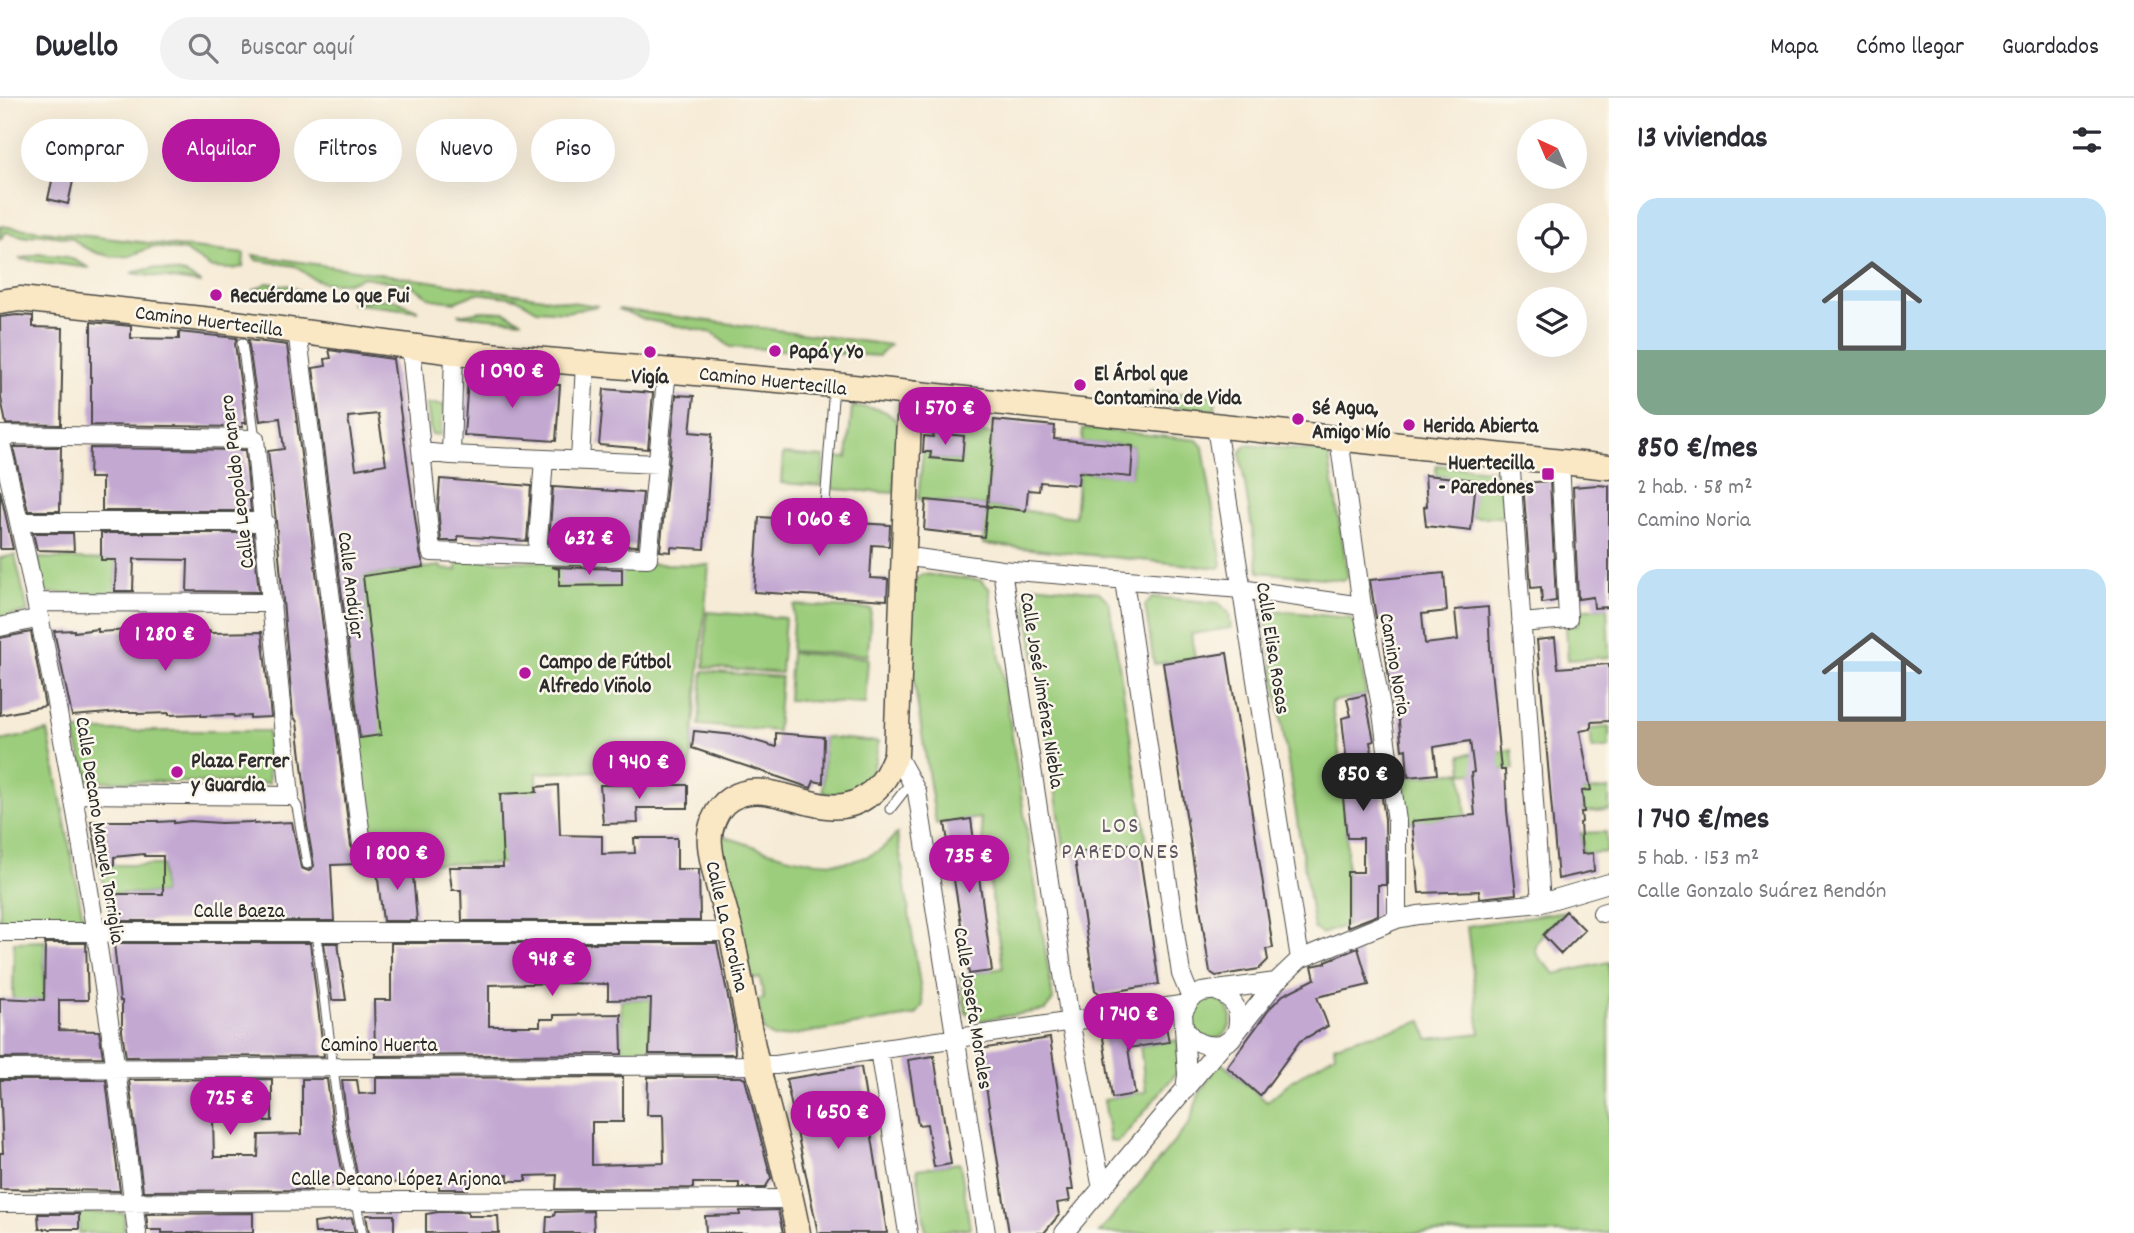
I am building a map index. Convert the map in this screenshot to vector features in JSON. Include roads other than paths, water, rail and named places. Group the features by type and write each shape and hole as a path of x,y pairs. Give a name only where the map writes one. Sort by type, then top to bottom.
{"street":[{"name":"Camino Huertecilla","path":"7,297 296,330 454,352 834,385 1609,467"},
{"name":"Calle Andújar","path":"296,330 362,845"},
{"path":"411,347 431,552 648,558 667,370"},
{"path":"451,455 454,352"},
{"path":"580,461 585,363"},
{"name":"Calle La Carolina","path":"798,1233 792,1199 757,1066 709,844 714,818 723,814 726,801 739,794 765,792 831,808 855,805 875,790 889,774 896,754 910,393"},
{"name":"Calle Elisa Rosas","path":"1216,427 1300,959"},
{"path":"0,437 256,439"},
{"name":"Calle Decano Manuel Torriglia","path":"0,437 38,610 73,794 96,932 137,1233"},
{"name":"Camino Noria","path":"1339,438 1362,606 1381,705 1397,821 1397,919"},
{"name":"Calle Leopoldo Panero","path":"256,439 290,796"},
{"path":"422,452 658,464"},
{"path":"1510,456 1541,903"},
{"path":"537,554 544,459"},
{"path":"1521,623 1567,619 1560,461"},
{"path":"20,522 265,522"},
{"path":"903,556 1002,570 1241,589 1362,606"},
{"name":"Calle José Jiménez Niebla","path":"1002,570 1070,1020 1102,1189"},
{"path":"1124,580 1181,974 1189,1001"},
{"path":"0,627 38,610 272,603"},
{"name":"Calle Josefa Morales","path":"896,754 917,792 986,1233"},
{"path":"73,794 290,796"},
{"path":"1064,1233 1222,1045 1231,1039 1276,982 1300,959 1397,919 1541,903 1609,883"},
{"name":"Calle Baeza","path":"0,932 730,932"},
{"path":"1185,1090 1187,1075 1183,1012 1189,1001 1202,992 1276,982"},
{"path":"1216,991 1228,996 1236,1006 1239,1018 1237,1029"},
{"name":"Camino Huerta","path":"0,1069 776,1065 1189,1001"},
{"path":"1184,1027 1192,1040 1206,1047 1222,1045"},
{"path":"879,1050 908,1233"},
{"name":"Calle Decano López Arjona","path":"0,1203 792,1199"}],"lane":[{"name":"Calle Leopoldo Panero","path":"242,342 256,439"},
{"path":"825,503 834,385"},
{"path":"890,809 911,782"},
{"name":"Calle Leopoldo Panero","path":"290,796 298,807 307,864"},
{"path":"316,933 340,1124 362,1233"}],"place":[{"name":"Recuérdame Lo que Fui","path":"216,295"},
{"name":"Papá y Yo","path":"775,351"},
{"name":"Vigía","path":"650,352"},
{"name":"El Árbol que Contamina de Vida","path":"1080,385"},
{"name":"Sé Agua, Amigo Mío","path":"1298,419"},
{"name":"Herida Abierta","path":"1409,425"},
{"name":"Huertecilla - Paredones","path":"1548,474"},
{"name":"Campo de Fútbol Alfredo Viñolo","path":"525,673"},
{"name":"Plaza Ferrer y Guardia","path":"177,772"}],"district":[{"name":"LOS PAREDONES","path":"1121,837"}]}
